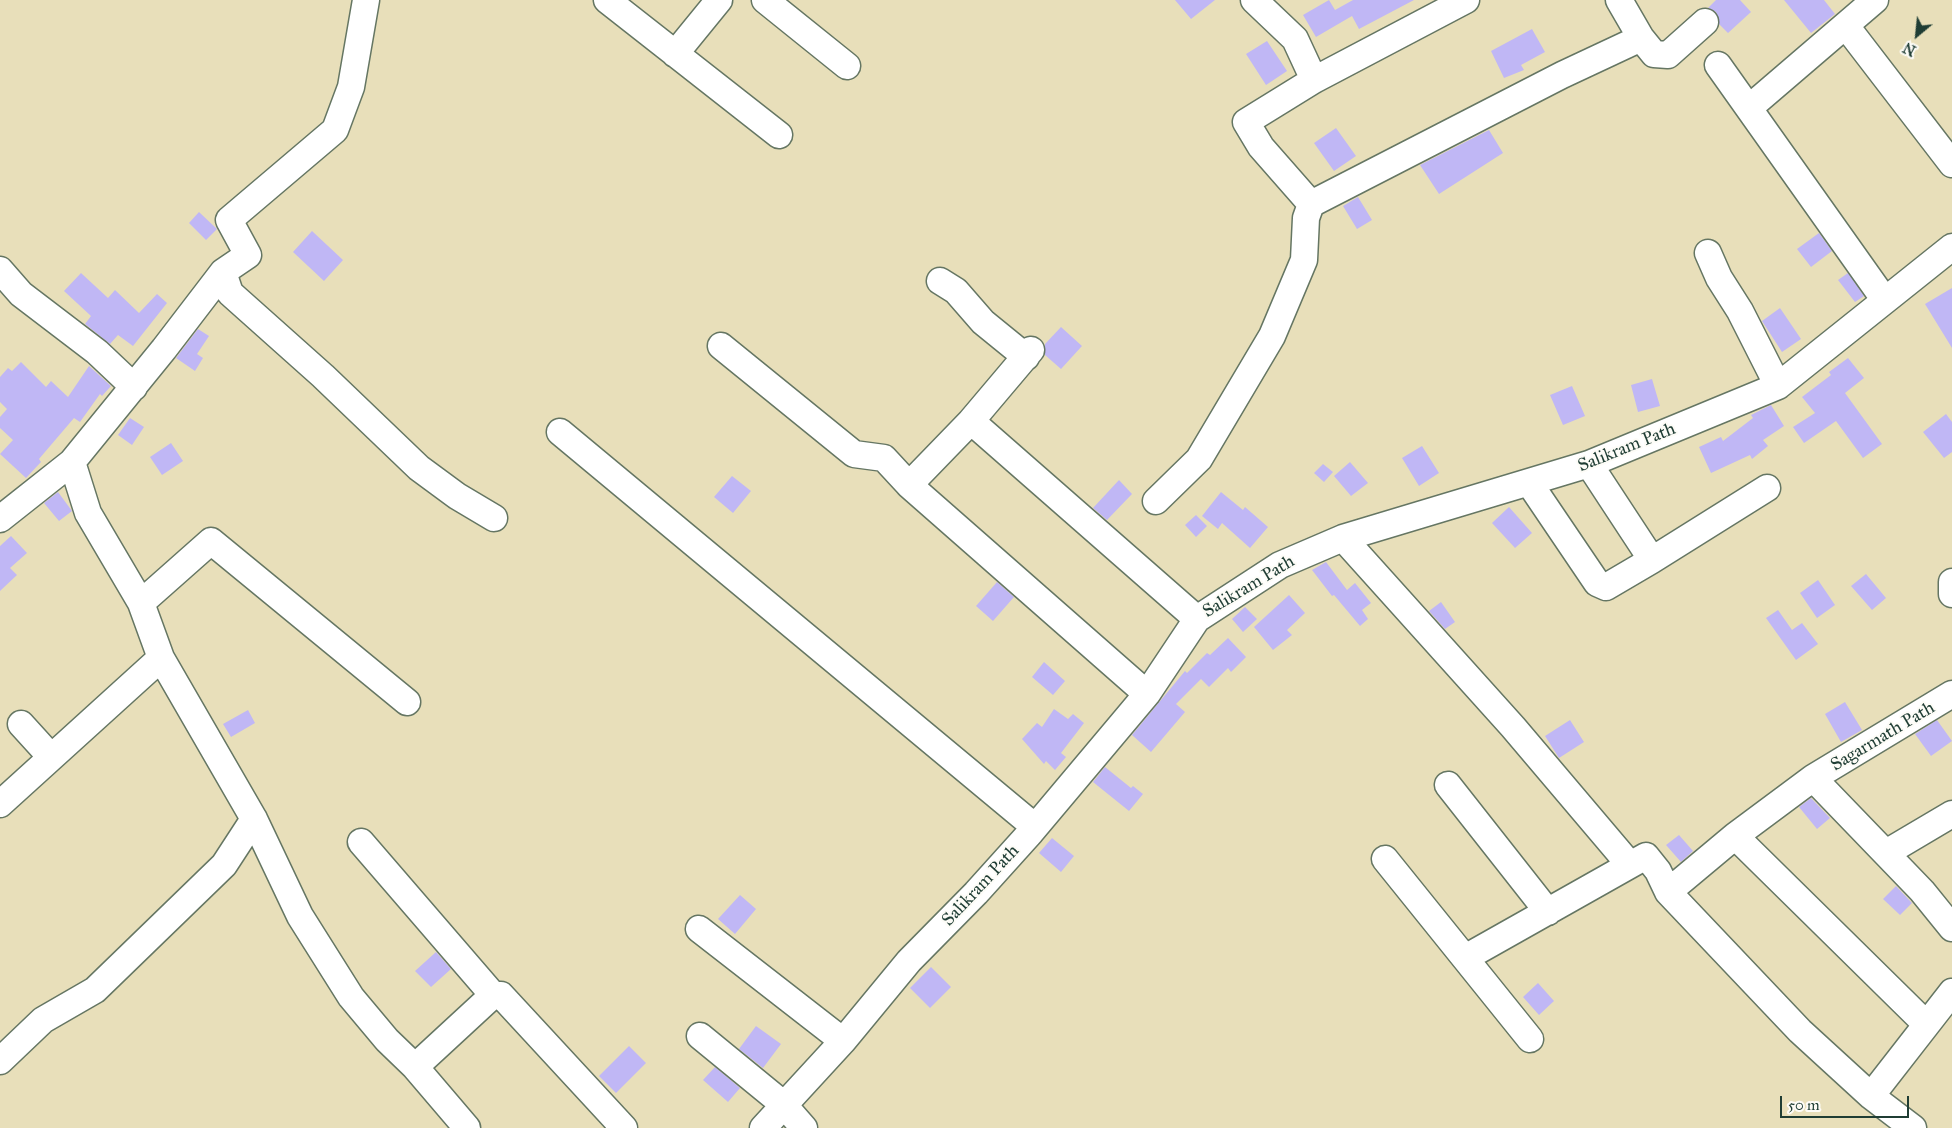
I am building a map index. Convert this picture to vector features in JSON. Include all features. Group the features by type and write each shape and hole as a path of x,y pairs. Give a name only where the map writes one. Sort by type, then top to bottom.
{"street":[{"path":"0,519 72,462 134,387 223,272 248,254 229,220 335,130 351,87 366,0"},
{"path":"607,0 779,135"},
{"path":"676,54 719,0"},
{"path":"765,0 848,66"},
{"path":"1254,0 1296,39 1314,80"},
{"path":"1311,204 1261,146 1246,122 1314,80 1466,0"},
{"path":"1619,0 1641,38 1654,54 1668,54 1705,22"},
{"path":"1750,108 1875,0"},
{"path":"1846,26 1952,164"},
{"path":"1156,501 1199,459 1272,336 1304,260 1306,218 1311,204 1562,75 1641,38"},
{"path":"1718,65 1884,299"},
{"name":"Salikram Path","path":"762,1128 843,1041 909,962 976,893 1035,827 1147,694 1197,619 1280,565 1343,538 1530,484 1588,464 1778,386 1884,299 1952,247"},
{"path":"1708,253 1719,278 1740,311 1778,386"},
{"path":"0,270 21,294 97,352 134,387"},
{"path":"223,272 230,293 324,376 419,468 457,496 494,518"},
{"path":"909,485 971,421 1028,354 983,322 956,291 940,281"},
{"path":"721,346 854,454 884,458 909,485 1147,694"},
{"path":"971,421 1197,619"},
{"path":"560,432 1035,827"},
{"path":"72,462 88,513 141,603 161,658 254,819 300,916 351,997 387,1040 415,1067 460,1125"},
{"path":"1588,464 1652,560"},
{"path":"1530,484 1602,586 1606,587 1767,488"},
{"path":"1343,538 1513,727 1630,865"},
{"path":"141,603 211,541 407,702"},
{"path":"1952,582 1952,594"},
{"path":"0,804 161,658"},
{"name":"Sagarmath Path","path":"1668,892 1735,836 1813,778 1903,726 1952,694"},
{"path":"21,724 51,757"},
{"path":"1813,778 1922,891 1952,928"},
{"path":"1448,785 1548,912"},
{"path":"1886,853 1952,814"},
{"path":"0,1061 43,1020 94,990 224,865 254,819"},
{"path":"1735,836 1926,1024"},
{"path":"361,842 493,994 501,995 624,1128"},
{"path":"1464,958 1646,856 1658,871 1668,892 1800,1031 1871,1096 1913,1128"},
{"path":"1384,859 1530,1039"},
{"path":"699,929 843,1041"},
{"path":"1871,1096 1952,992"},
{"path":"415,1067 493,994"},
{"path":"700,1036 783,1104 804,1128"}],"building":[{"path":"1175,0 1215,0 1191,19"},
{"path":"1329,0 1335,10 1353,0 1414,0 1359,29 1352,16 1316,37 1303,15"},
{"path":"1716,0 1740,0 1751,12 1728,33 1719,24 1716,12 1708,8"},
{"path":"1784,0 1824,0 1835,14 1811,33"},
{"path":"1532,29 1545,52 1521,65 1524,70 1504,78 1491,51"},
{"path":"1267,41 1287,71 1266,85 1246,54"},
{"path":"1336,128 1356,156 1334,171 1314,143"},
{"path":"1489,130 1503,153 1439,194 1420,165"},
{"path":"1358,197 1372,220 1357,229 1343,206"},
{"path":"199,212 217,229 206,240 189,223"},
{"path":"312,231 343,260 324,281 293,252"},
{"path":"1819,233 1832,251 1811,267 1797,249"},
{"path":"81,273 108,298 115,290 139,313 157,294 167,303 133,346 118,335 110,344 85,324 91,316 64,291"},
{"path":"1848,273 1864,296 1855,302 1838,280"},
{"path":"1952,288 1952,348 1925,304"},
{"path":"1780,308 1801,339 1782,352 1762,321"},
{"path":"1061,327 1082,346 1061,369 1045,355 1045,344"},
{"path":"198,329 209,336 197,354 203,358 195,371 176,358"},
{"path":"1848,358 1864,378 1845,393 1882,444 1863,458 1836,421 1804,443 1793,427 1815,413 1802,397 1831,375 1829,372"},
{"path":"21,362 46,387 51,381 68,397 89,366 111,386 102,396 100,394 80,422 74,418 39,459 41,462 26,478 0,454 13,440 0,428 0,417 7,409 0,402 0,377 8,368 12,371"},
{"path":"1652,379 1660,406 1638,412 1631,385"},
{"path":"1572,386 1585,416 1563,425 1550,395"},
{"path":"1771,405 1784,426 1763,440 1768,446 1752,459 1750,455 1711,473 1699,447 1721,437 1723,441 1753,418 1751,415"},
{"path":"1946,414 1952,422 1952,452 1944,458 1923,432"},
{"path":"130,418 144,427 132,445 118,435"},
{"path":"171,443 183,461 162,475 150,457"},
{"path":"1422,446 1439,473 1419,486 1402,458"},
{"path":"1350,462 1368,483 1351,496 1334,476"},
{"path":"1323,464 1333,472 1324,482 1314,473"},
{"path":"732,476 751,491 733,513 714,497"},
{"path":"1119,480 1132,494 1107,520 1093,508"},
{"path":"58,492 72,511 59,521 44,503"},
{"path":"1221,492 1243,510 1245,507 1268,527 1250,548 1222,523 1218,529 1202,516"},
{"path":"1509,507 1532,533 1515,548 1492,523"},
{"path":"1196,515 1207,526 1196,537 1185,525"},
{"path":"11,536 27,553 10,568 17,575 0,591 0,546"},
{"path":"1326,562 1347,590 1355,583 1371,603 1362,610 1368,619 1360,626 1334,595 1332,596 1312,570"},
{"path":"1866,574 1886,598 1872,610 1851,586"},
{"path":"1818,580 1835,605 1817,618 1800,593"},
{"path":"997,582 1014,597 993,621 976,606"},
{"path":"1289,595 1305,613 1287,630 1292,635 1273,650 1254,627"},
{"path":"1441,602 1455,622 1445,629 1429,611"},
{"path":"1245,607 1257,619 1243,632 1232,619"},
{"path":"1778,610 1792,630 1802,623 1818,644 1796,660 1766,618"},
{"path":"1228,638 1246,657 1231,672 1228,668 1209,687 1201,679 1176,704 1185,712 1151,752 1132,735 1185,671 1187,673 1207,653 1210,655"},
{"path":"1044,662 1065,681 1053,695 1032,677"},
{"path":"1845,702 1862,730 1841,742 1825,714"},
{"path":"1054,709 1068,719 1073,714 1084,723 1061,753 1066,757 1055,770 1046,761 1044,764 1022,739 1037,723 1042,727"},
{"path":"248,710 255,723 231,737 223,724"},
{"path":"1570,720 1584,742 1559,758 1545,736"},
{"path":"1937,720 1952,741 1931,756 1915,734"},
{"path":"1105,767 1131,788 1133,786 1143,794 1129,811 1093,782"},
{"path":"1811,798 1830,818 1817,829 1799,807"},
{"path":"1679,835 1693,851 1681,862 1666,845"},
{"path":"1052,838 1074,856 1061,872 1039,853"},
{"path":"1896,886 1912,903 1900,915 1883,899"},
{"path":"740,895 756,909 735,934 718,919"},
{"path":"436,952 451,969 431,987 415,971"},
{"path":"931,967 951,987 930,1008 910,988"},
{"path":"1538,983 1554,1001 1539,1015 1523,997"},
{"path":"756,1026 781,1044 763,1068 739,1049"},
{"path":"629,1046 646,1063 616,1093 599,1076"},
{"path":"715,1067 740,1088 728,1102 703,1080"}]}
